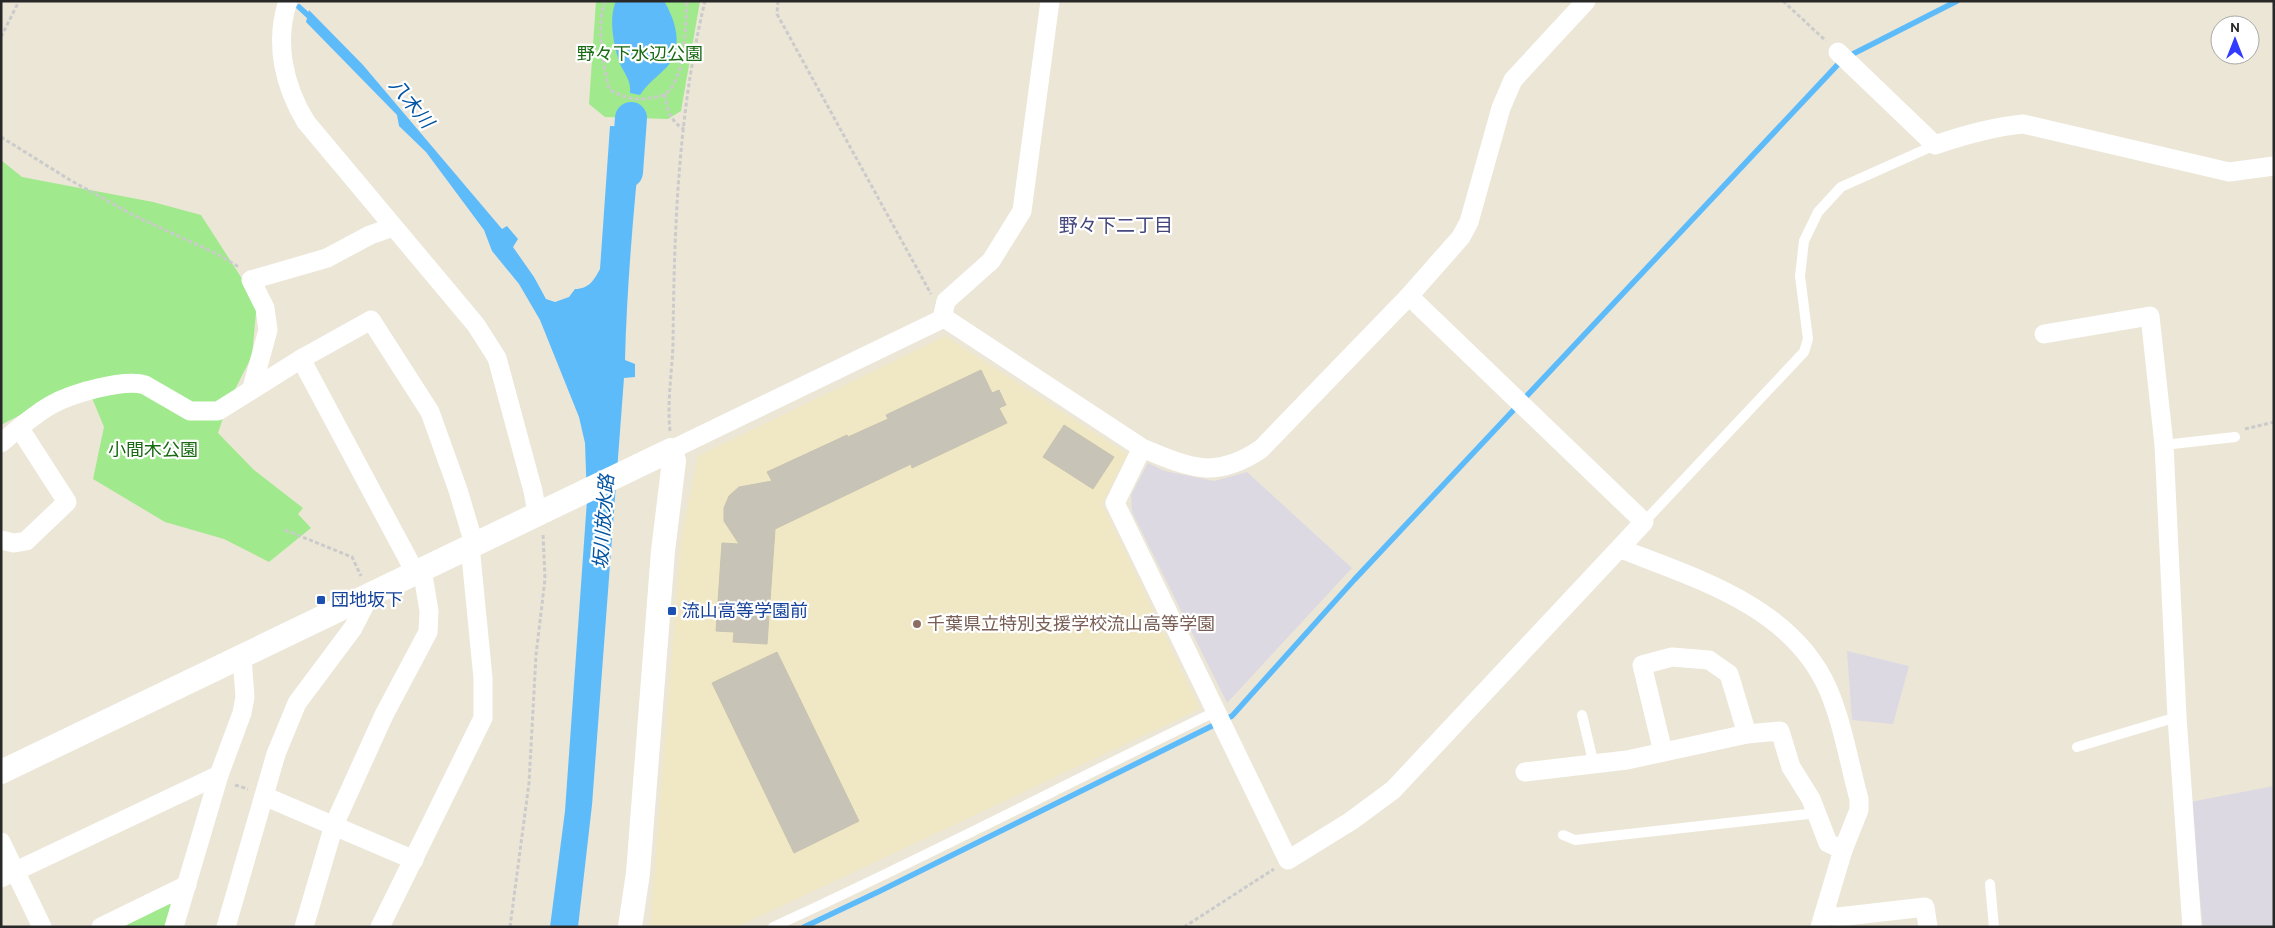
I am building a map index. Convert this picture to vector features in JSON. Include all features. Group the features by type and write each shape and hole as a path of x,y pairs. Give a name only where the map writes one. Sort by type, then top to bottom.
{"street":[{"path":"288,1 282,37 282,59 294,102 306,122 476,325 498,358 534,491 545,509"},
{"path":"1,772 665,453 942,314 946,301 992,261 1022,211 1051,8 1050,1"},
{"path":"942,314 946,319 1142,448 1175,462 1203,468 1225,468 1245,459 1261,449 1409,296 1461,237 1469,222 1501,108 1513,80 1586,1"},
{"path":"1843,57 1935,145 1972,133 2002,126 2023,124 2229,172 2274,166"},
{"path":"252,388 268,330 265,308 251,280 327,258 370,234 393,227"},
{"path":"1142,448 1115,503 1288,860 1344,826 1393,790 1621,549 1644,522 1409,296"},
{"path":"2044,334 2150,316 2164,445 2177,718 2192,927"},
{"path":"1,443 52,404 118,383 137,382 197,412 218,410 301,359 371,320 430,412 458,490 472,545 483,678 483,718 380,927"},
{"path":"301,359 419,570 429,611 428,632 384,715 334,824 304,927"},
{"path":"1,540 14,543 26,541 67,502 20,429"},
{"path":"630,927 638,873 663,551 674,461 665,453"},
{"path":"1621,549 1702,580 1740,599 1779,626 1809,656 1822,678 1836,709 1859,799 1860,810 1843,850 1822,920 1925,907 1928,927"},
{"path":"226,927 276,754 297,702 353,628 370,594"},
{"path":"174,927 218,777 242,713 245,697 242,657"},
{"path":"1663,752 1642,665 1672,657 1709,660 1729,674 1747,734"},
{"path":"1525,772 1594,765 1747,734 1780,731 1792,767 1817,813 1828,842 1843,850"},
{"path":"8,874 218,777"},
{"path":"264,796 334,824 414,860"},
{"path":"1,842 8,874 42,927"},
{"path":"101,927 187,885"}],"lane":[{"path":"1644,522 1804,352 1808,339 1800,276 1804,241 1818,212 1841,187 1935,145"},
{"path":"2164,445 2234,437"},
{"path":"773,927 863,886 1057,788 1217,711"},
{"path":"1582,715 1594,765"},
{"path":"2077,747 2177,718"},
{"path":"1563,835 1575,840 1817,813"},
{"path":"1990,884 1994,927"}],"path":[{"path":"1,37 19,1"},
{"path":"605,1 601,23 602,47 609,89 621,97 640,100 665,94 670,89 681,58 687,1"},
{"path":"665,453 673,361 673,270 684,129 690,72 705,1"},
{"path":"778,1 777,14 942,314"},
{"path":"1783,1 1843,57"},
{"path":"665,94 667,110 678,126 684,129"},
{"path":"1,137 70,180 127,212 234,262 251,280"},
{"path":"2234,437 2234,431 2274,422"},
{"path":"510,927 529,783 536,655 545,579 543,533 545,509"},
{"path":"285,530 352,557 370,594"},
{"path":"218,777 264,796"},
{"path":"1184,927 1288,860"}],"shaded area":[{"name":"千葉県立特別支援学校流山高等学園","path":"945,336 1127,454 1102,504 1200,709 737,927 650,927 681,539 698,456"},
{"path":"1148,463 1165,471 1214,481 1247,472 1352,568 1227,703 1132,512 1131,495"},
{"path":"1847,651 1909,666 1893,724 1852,720"},
{"path":"2274,786 2274,927 2203,927 2190,802"}],"green space":[{"name":"野々下水辺公園","path":"596,1 700,1 681,111 668,119 605,117 589,104"},
{"name":"小間木公園","path":"1,160 22,177 153,202 201,215 257,302 252,356 228,403 218,433 254,470 303,508 298,514 311,528 269,562 224,539 165,522 93,479 104,427 85,381 1,425"},
{"path":"167,901 171,905 165,927 112,927"}],"water":[{"path":"616,1 664,1 675,26 677,43 672,60 640,95 630,93 629,81 620,64 616,49 612,16"},
{"path":"309,10 363,65 502,229 507,226 518,239 513,247 534,277 546,299 555,302 569,297 575,289 587,286 598,273 600,269 610,126 642,127 631,244 625,360 635,364 635,377 624,378 592,805 578,927 550,927 565,811 587,500 585,443 579,417 540,320 519,284 492,251 484,230 426,152 399,126 397,115 306,22"}],"building":[{"path":"981,370 992,393 999,390 1006,405 999,408 1007,423 912,468 911,464 775,529 767,644 733,642 734,632 716,631 722,543 739,544 724,521 724,508 729,496 739,487 772,481 767,472 847,435 848,437 888,419 886,415"},
{"path":"1064,425 1114,457 1093,489 1043,457"},
{"path":"777,652 859,821 794,853 712,683"}],"waterway":[{"path":"804,927 1232,716 1354,580 1843,59 1957,1"},
{"name":"八木川","path":"299,7 312,19"},
{"name":"坂川放水路","path":"627,172 631,118"}],"place":[{"name":"団地坂下","path":"321,600"},
{"name":"流山高等学園前","path":"672,611"},
{"name":"千葉県立特別支援学校流山高等学園","path":"917,624"}],"district":[{"name":"野々下二丁目","path":"1116,225"}]}
